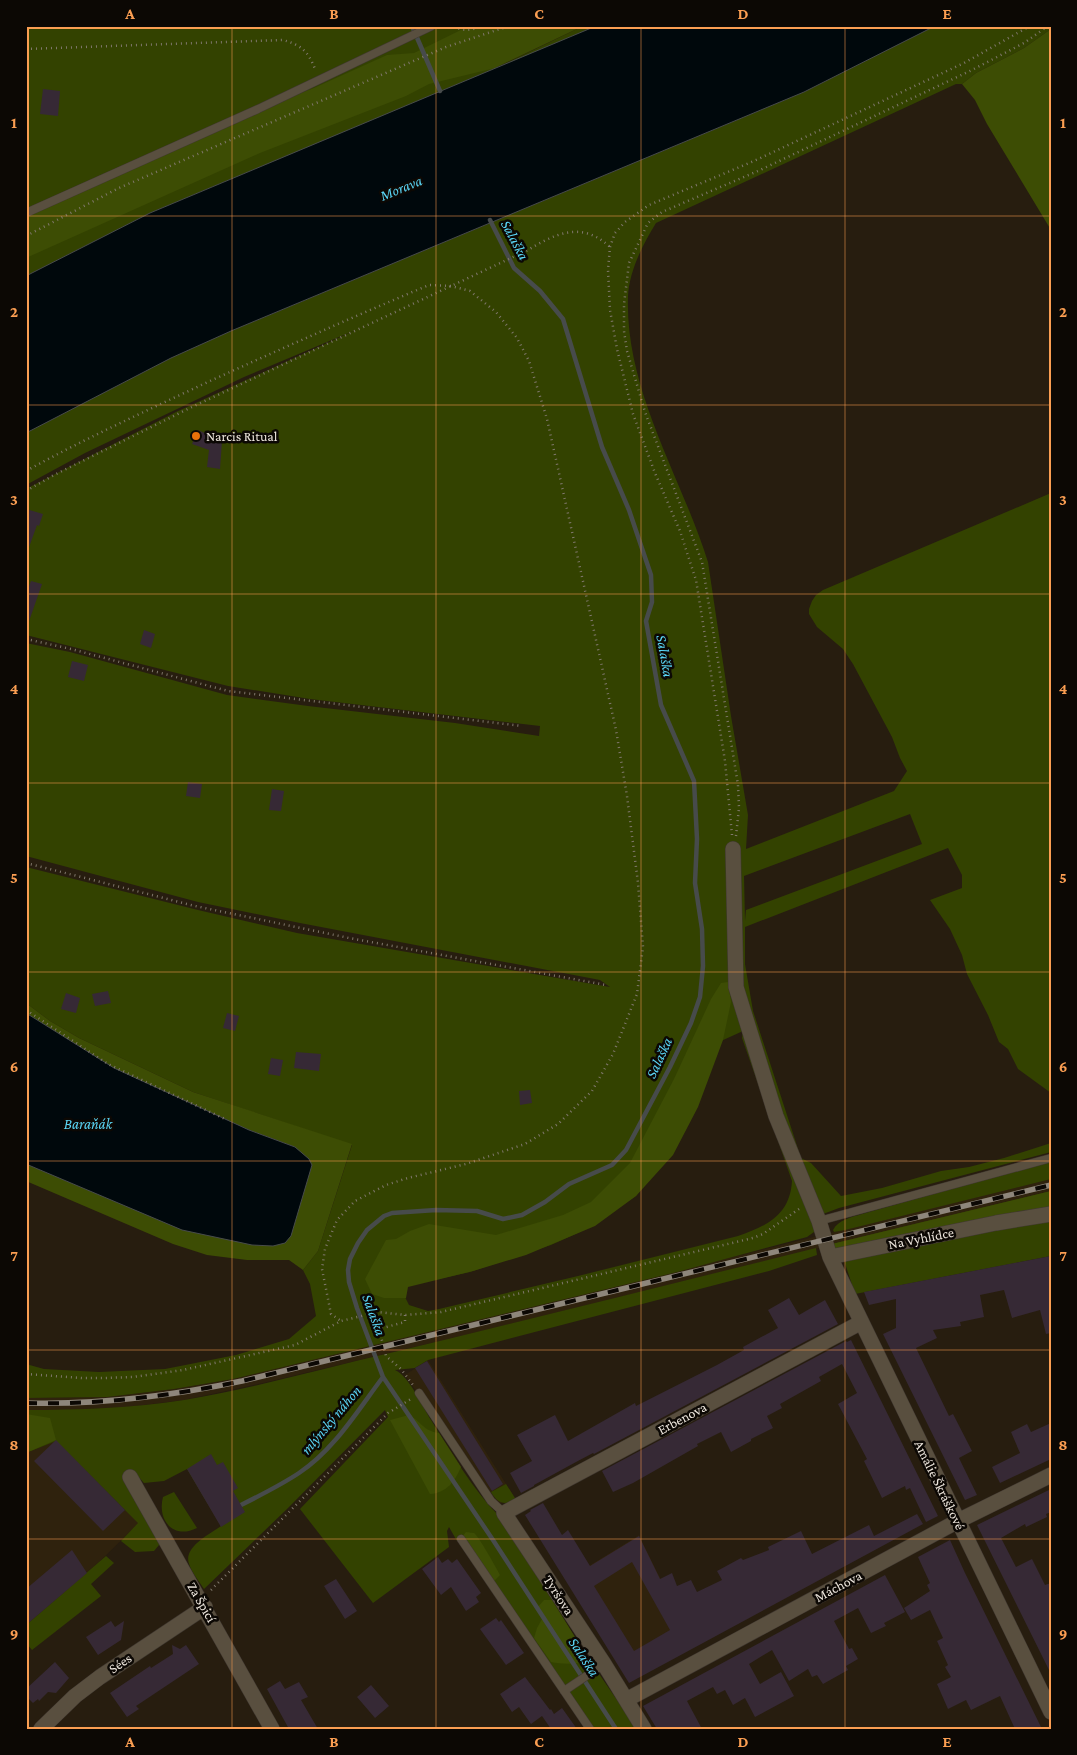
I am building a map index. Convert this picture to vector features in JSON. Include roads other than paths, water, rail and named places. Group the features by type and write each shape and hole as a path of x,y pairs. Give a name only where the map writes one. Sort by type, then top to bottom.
{"street":[{"path":"733,849 736,987 776,1116 819,1221 830,1257"},
{"name":"Na Vyhlídce","path":"830,1257 1051,1214"},
{"name":"Amálie Škráškové","path":"830,1257 860,1323 1051,1712"},
{"name":"Erbenova","path":"504,1513 860,1323"},
{"name":"Máchova","path":"626,1700 958,1521 1051,1475"},
{"name":"Za Špicí","path":"130,1477 272,1729"},
{"name":"Tyršova","path":"504,1513 604,1664 644,1729"},
{"name":"Sées","path":"42,1729 76,1696 100,1677 204,1607"}],"lane":[{"path":"26,213 320,80 432,26"},
{"path":"819,1221 1051,1158"},
{"path":"419,1393 491,1501 504,1513"},
{"path":"461,1539 590,1729"},
{"path":"564,1691 604,1664"}],"water":[{"name":"Morava","path":"596,26 935,26 804,92 231,331 171,358 26,433 26,276 150,213"},
{"name":"Baraňák","path":"26,1013 114,1068 249,1130 295,1147 309,1159 312,1165 291,1236 285,1243 273,1246 252,1245 182,1230 26,1164"}],"waterway":[{"path":"412,26 440,91"},
{"name":"Salaška","path":"490,220 514,268 540,291 563,319 602,447 629,510 651,575 652,602 646,621 661,705 694,781 697,839 695,883 702,929 703,966 700,997 691,1023 670,1067 626,1150 612,1165 569,1184 545,1202 522,1215 503,1219 477,1211 436,1210 392,1213 384,1216 367,1230 358,1243 350,1259 348,1270 349,1282 383,1377 493,1540 616,1729"},
{"name":"mlýnský náhon","path":"241,1505 285,1482 312,1464 345,1429 383,1377"}],"railway":[{"path":"26,1403 108,1401 189,1391 242,1381 1051,1185"}],"place":[{"name":"Narcis Ritual","path":"196,436"}]}
